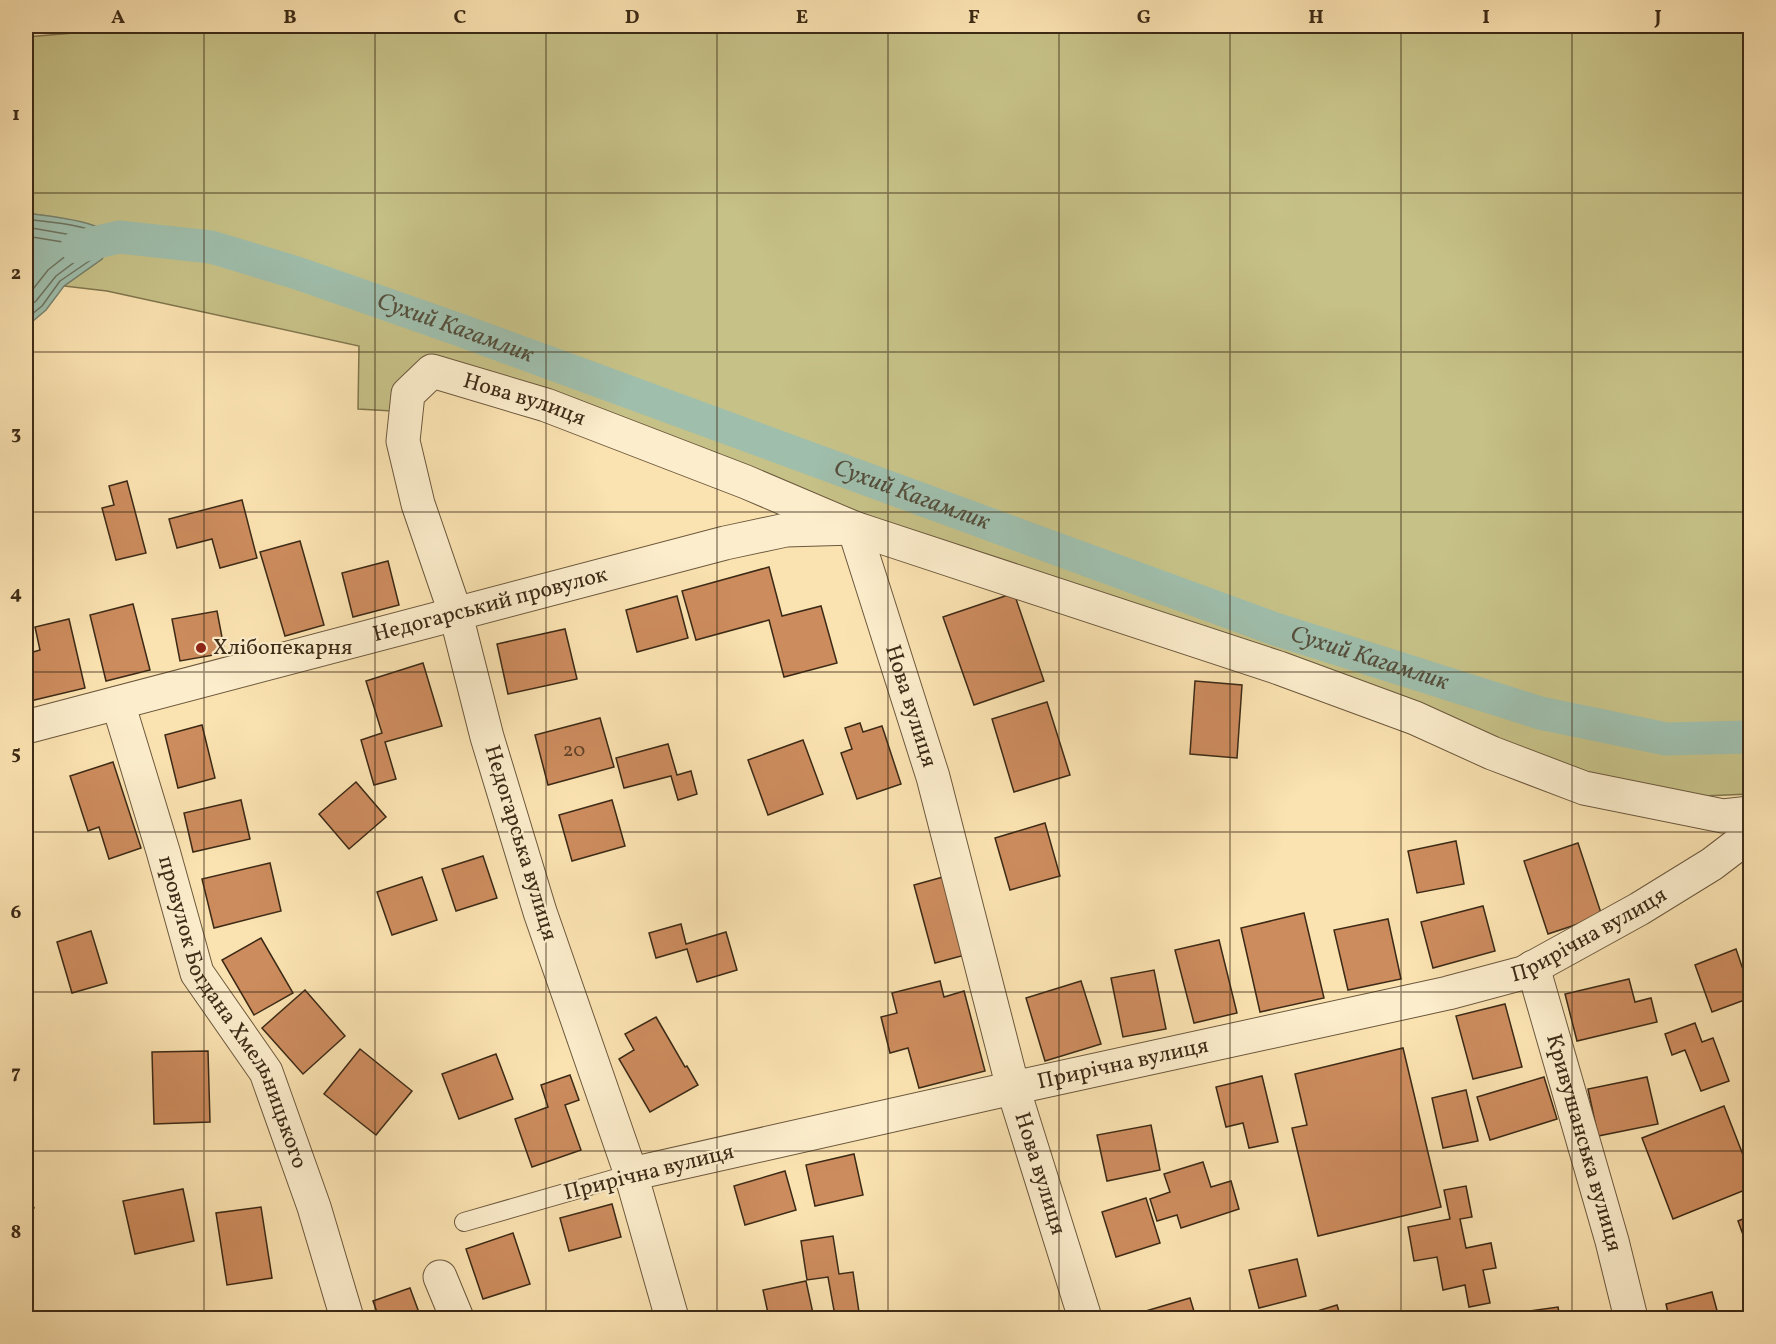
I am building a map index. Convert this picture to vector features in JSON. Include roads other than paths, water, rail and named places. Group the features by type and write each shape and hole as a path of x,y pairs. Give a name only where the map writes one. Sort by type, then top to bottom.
{"street":[{"name":"Нова вулиця","path":"432,371 546,405 746,482 854,528 933,777 1013,1088 1085,1318"},
{"name":"Недогарська вулиця","path":"432,371 408,394 403,441 418,504 456,615 487,737 540,912 631,1174 672,1318"},
{"name":"Недогарський провулок","path":"26,727 735,541 786,530 854,528"},
{"path":"854,528 1279,669 1415,718 1492,753 1584,788 1723,816 1750,813"},
{"name":"провулок Богдана Хмельницького","path":"118,703 197,973 266,1072 314,1207 347,1318"},
{"name":"Прирічна вулиця","path":"631,1174 1448,993 1523,973 1639,909 1712,864 1750,835"},
{"name":"Кривушанська вулиця","path":"1533,967 1612,1241 1631,1318"},
{"path":"440,1277 457,1318"}],"lane":[{"name":"Прирічна вулиця","path":"464,1222 631,1174"}],"water":[{"path":"26,213 87,223 108,233 114,240 102,259 64,286 46,310 26,327"}],"waterway":[{"name":"Сухий Кагамлик","path":"77,247 119,237 211,247 297,273 460,330 1275,629 1540,713 1666,739 1750,737"}],"place":[{"name":"Хлібопекарня","path":"201,648"}]}
